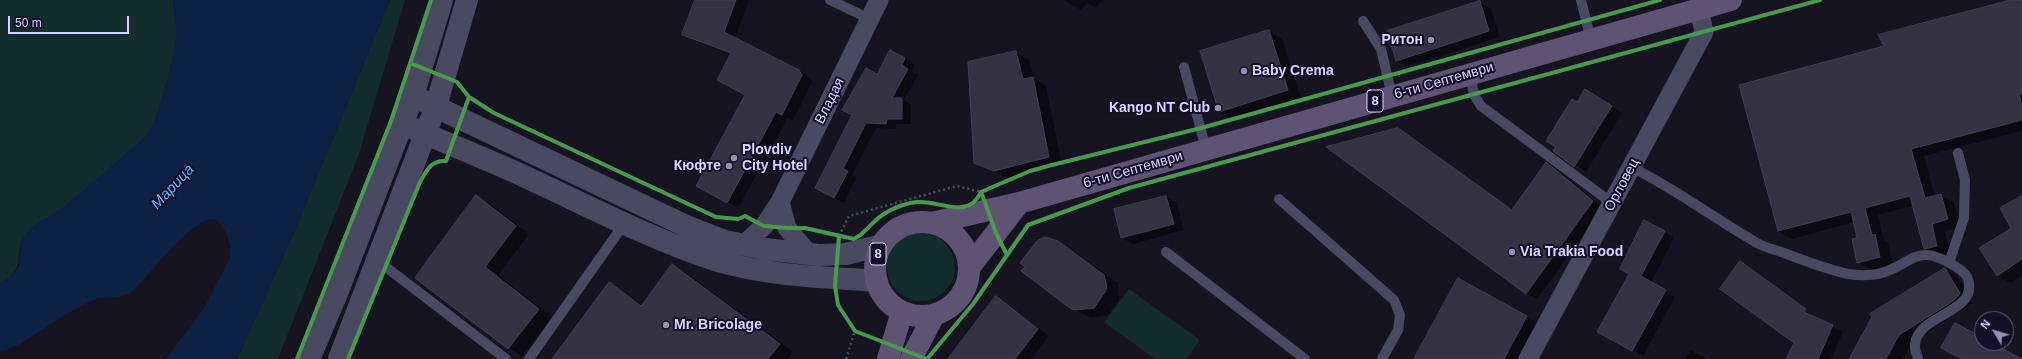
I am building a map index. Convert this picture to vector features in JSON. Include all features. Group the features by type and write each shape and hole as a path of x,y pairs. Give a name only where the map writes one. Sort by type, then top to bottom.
{"main road":[{"name":"6-ти Септември","path":"932,223 984,197 1019,203 1731,0"},
{"path":"969,268 1019,203"},
{"name":"8","path":"932,223 922,222 903,226 891,234 882,245 876,263 877,281 886,299 902,312 923,316 934,315"},
{"path":"911,359 934,315 944,311 960,297 968,278 968,257 958,239 942,226 932,223"},
{"path":"888,359 902,312"}],"street":[{"path":"309,359 336,296 403,124 442,0"},
{"path":"339,359 378,262 436,106 467,0"},
{"name":"Владая","path":"743,245 764,226 780,202 879,0"},
{"name":"Орловец","path":"1528,359 1704,32 1699,9"},
{"path":"413,96 686,226 725,241 765,249 808,253 839,240 846,254 882,245"},
{"path":"403,124 528,178 624,224 677,246 719,261 755,270 816,277 877,281"},
{"path":"780,202 787,228 808,253"}],"lane":[{"path":"830,0 870,19"},
{"path":"1581,0 1591,40"},
{"path":"1363,21 1381,49 1392,96"},
{"path":"1184,67 1206,149"},
{"path":"1470,74 1474,95 1481,106 1612,203"},
{"path":"1949,263 1964,218 1965,180 1958,153"},
{"path":"1631,167 1695,202 1760,244 1813,264 1848,274 1871,275 1891,270 1910,260 1926,255 1949,263 1963,270 1969,279 1969,291 1963,303 1933,321 1920,331 1915,344 1918,359"},
{"path":"1279,199 1394,300 1400,315 1398,330 1382,359"},
{"path":"528,359 624,224"},
{"path":"1166,252 1304,359"},
{"path":"378,262 506,359"}],"path":[{"path":"839,240 849,216 957,186 984,197"},
{"path":"893,209 922,202"},
{"path":"851,324 855,331 862,334"},
{"path":"846,359 855,331"}],"green space":[{"path":"0,0 173,0 177,35 168,79 154,123 145,137 85,190 28,234 20,247 15,271 0,283"},
{"path":"390,0 405,0 359,154 278,359 237,359 295,230"},
{"path":"914,233 928,233 940,238 950,248 955,260 955,274 950,286 940,296 928,301 914,301 902,296 892,286 887,274 887,260 892,248 902,238"},
{"path":"1129,289 1200,340 1186,359 1155,359 1104,322"}],"water":[{"name":"Марица","path":"173,0 390,0 295,230 237,359 166,359 203,310 230,258 230,246 226,232 217,220 209,220 198,225 186,234 130,293 120,297 93,300 65,315 20,344 0,352 0,283 14,273 19,266 21,241 29,230 39,222 63,208 145,137 154,123 168,79 177,35"}],"building":[{"path":"695,0 736,0 724,32 799,70 802,75 782,115 776,112 727,203 696,186 745,95 717,80 731,53 682,35"},
{"path":"2011,0 2022,0 2022,94 2019,94 2022,106 2022,120 1911,149 1925,198 1941,194 1948,219 1932,224 1937,246 1924,249 1910,196 1865,208 1872,235 1875,234 1880,257 1857,263 1852,239 1857,238 1851,212 1778,231 1739,85 1884,46 1878,35"},
{"path":"1480,1 1489,31 1396,61 1387,31"},
{"name":"Baby Crema","path":"1269,30 1288,90 1219,112 1200,51"},
{"path":"890,50 905,58 902,65 908,69 892,98 902,98 902,119 887,119 886,124 866,123 843,169 848,171 834,198 815,188 852,115 842,110 866,68 877,74"},
{"path":"1016,51 1023,79 1033,77 1049,157 994,171 974,163 968,62"},
{"path":"1585,89 1612,106 1574,167 1553,151 1556,147 1546,141 1572,99 1577,102"},
{"name":"Via Trakia Food","path":"1398,128 1512,210 1546,162 1593,201 1526,294 1326,147"},
{"path":"476,195 516,226 485,267 539,309 508,349 415,278"},
{"path":"1166,196 1174,224 1121,238 1114,209"},
{"path":"2022,196 2022,259 1997,276 1979,248 2012,228 2000,208"},
{"path":"1644,220 1665,231 1641,276 1666,290 1632,351 1597,332 1629,274 1620,269"},
{"path":"1045,237 1058,241 1104,275 1107,287 1094,308 1076,310 1071,309 1021,271 1025,267 1020,263 1037,241"},
{"path":"1740,261 1806,309 1804,312 1833,325 1818,359 1786,359 1794,343 1720,289"},
{"name":"Mr. Bricolage","path":"672,264 780,344 768,359 552,359 609,282 641,306"},
{"path":"1945,268 1960,293 1953,301 1899,335 1886,359 1849,359 1872,317 1870,314"},
{"path":"1458,278 1527,316 1504,359 1414,359"},
{"path":"996,296 1038,329 1015,359 948,359"},
{"path":"1955,323 1974,333 1974,351 2007,351 2022,359 1962,359 1941,348"}],"cycle path":[{"path":"297,359 391,121 431,0"},
{"path":"410,63 457,82 469,97 494,113 716,217 738,219 745,216 764,226 805,228 854,239 863,233 879,217 906,204 926,202 953,207 969,206 975,201 981,192 1030,171 1201,128 1660,0"},
{"path":"927,359 973,304 1028,225 1129,188 1820,0"},
{"path":"348,359 420,182 427,170 433,164 446,161 469,97"},
{"path":"981,192 996,233 1007,255"},
{"path":"839,236 835,286 838,305 855,331 927,359"}],"place":[{"name":"Ритон","path":"1431,40"},
{"name":"Baby Crema","path":"1244,71"},
{"name":"Kango NT Club","path":"1218,108"},
{"name":"Plovdiv City Hotel","path":"734,158"},
{"name":"Кюфте","path":"729,166"},
{"name":"Via Trakia Food","path":"1512,252"},
{"name":"Mr. Bricolage","path":"666,325"}]}
